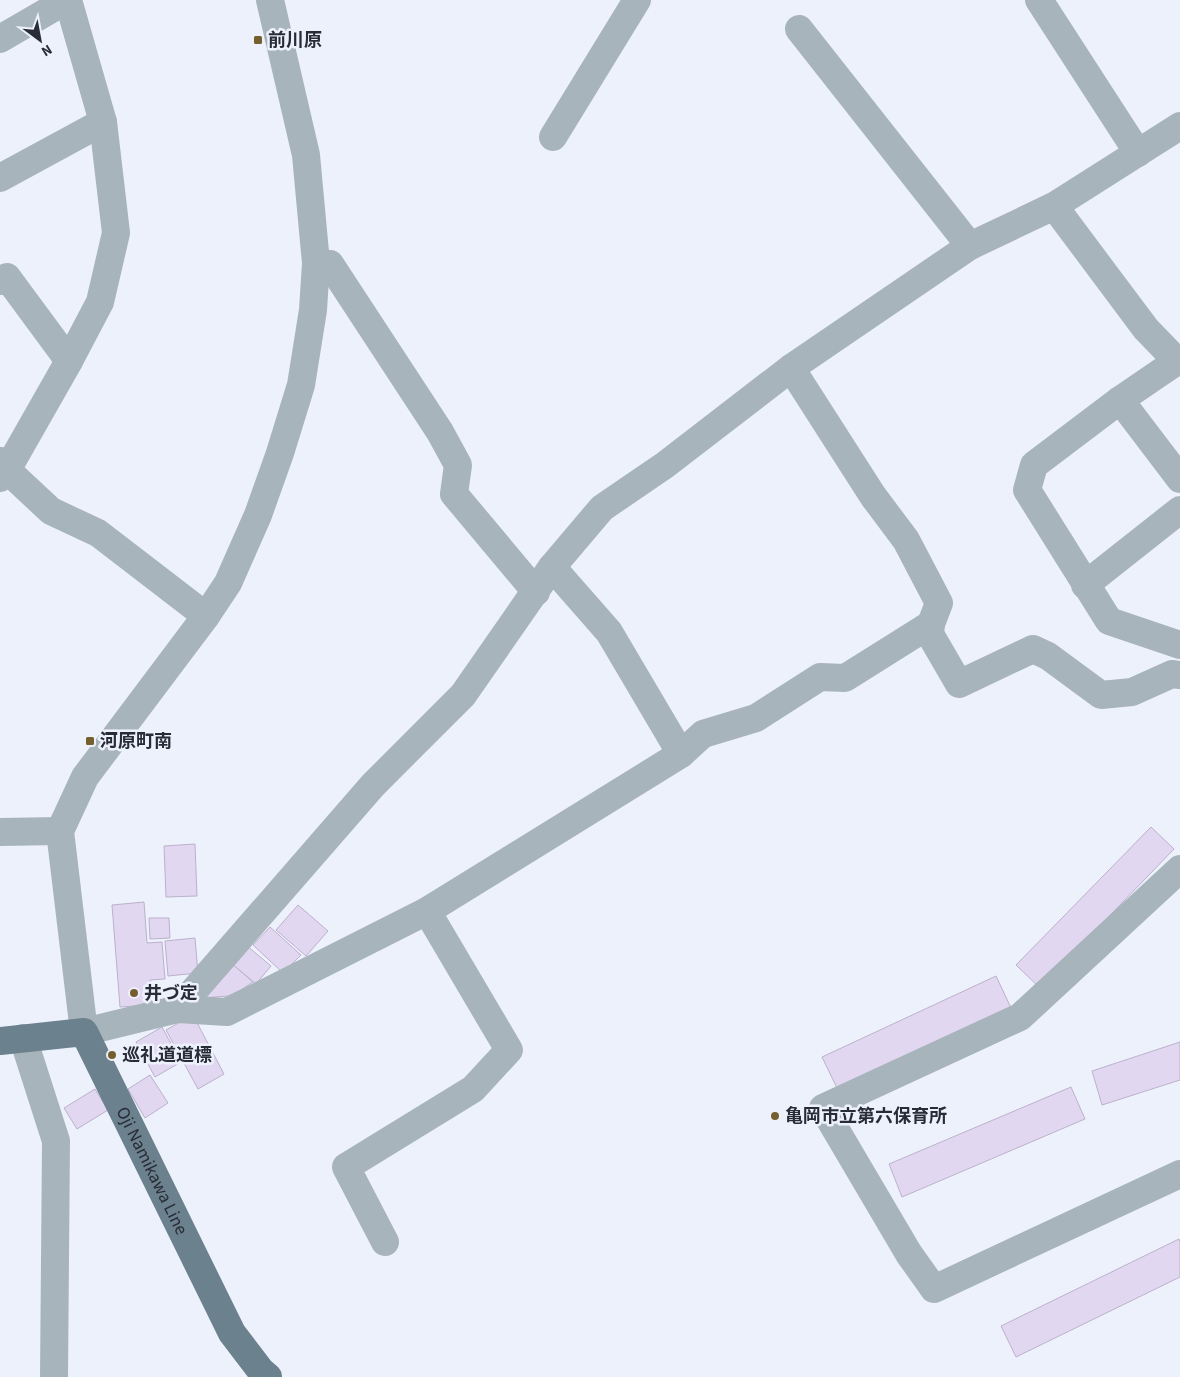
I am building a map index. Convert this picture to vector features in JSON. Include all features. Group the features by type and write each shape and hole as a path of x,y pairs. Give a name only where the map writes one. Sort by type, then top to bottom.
{"main road":[{"path":"12,1040 84,1032"},
{"name":"Oji Namikawa Line","path":"84,1032 232,1334 261,1371 268,1377"}],"street":[{"path":"0,38 68,0 103,122 116,233 100,302 70,361 2,470 51,511 98,533 206,616"},
{"path":"270,0 306,155 316,263 313,310 301,385 258,516 228,583 206,616 84,777 60,831 84,1032 178,1009 227,1012 427,911 681,754 703,734 756,718 820,676 845,678 931,624"},
{"path":"553,137 637,0"},
{"path":"1039,0 1138,152"},
{"path":"800,29 970,246"},
{"path":"0,178 103,122"},
{"path":"178,1009 374,785 463,695 552,567 602,508 665,465 791,368 970,246 1054,206 1180,126"},
{"path":"1054,206 1146,329 1179,362 1120,400 1034,465 1027,490 1109,621 1180,645"},
{"path":"316,263 330,264 440,432 458,465 454,494 536,592"},
{"path":"0,281 7,277 70,361"},
{"path":"791,368 873,496 906,540 939,602 931,624 930,634 959,684 1033,649 1048,656 1101,695 1132,692 1172,674 1180,674"},
{"path":"1120,400 1180,479"},
{"path":"1085,585 1180,510"},
{"path":"552,567 609,632 681,754"},
{"path":"0,832 60,831"},
{"path":"1180,869 1020,1017 823,1108 909,1254 934,1290 1180,1174"},
{"path":"386,1242 346,1168 473,1089 509,1050 427,911"},
{"path":"12,1040 56,1141 54,1377"}],"building":[{"path":"1151,827 1174,849 1040,988 1016,965"},
{"path":"195,844 197,896 166,897 164,846"},
{"path":"144,902 147,943 162,942 165,979 150,980 152,1005 120,1007 112,905"},
{"path":"298,905 328,931 306,956 276,930"},
{"path":"149,918 169,918 170,938 150,939"},
{"path":"270,927 301,955 283,973 253,945"},
{"path":"195,938 198,973 168,976 165,941"},
{"path":"246,945 271,966 256,984 231,963"},
{"path":"231,963 253,982 228,996 202,998"},
{"path":"996,976 1012,1010 838,1090 822,1057"},
{"path":"193,1015 224,1074 198,1089 166,1030"},
{"path":"162,1027 181,1062 155,1077 136,1042"},
{"path":"1180,1042 1180,1080 1102,1105 1092,1071"},
{"path":"150,1075 168,1103 145,1118 128,1089"},
{"path":"1071,1087 1085,1119 902,1197 889,1164"},
{"path":"95,1089 108,1110 77,1129 64,1108"},
{"path":"1179,1239 1180,1277 1016,1357 1001,1326"}],"place":[{"name":"前川原","path":"258,40"},
{"name":"河原町南","path":"90,741"},
{"name":"井づ定","path":"134,993"},
{"name":"巡礼道道標","path":"112,1055"},
{"name":"亀岡市立第六保育所","path":"775,1116"}]}
